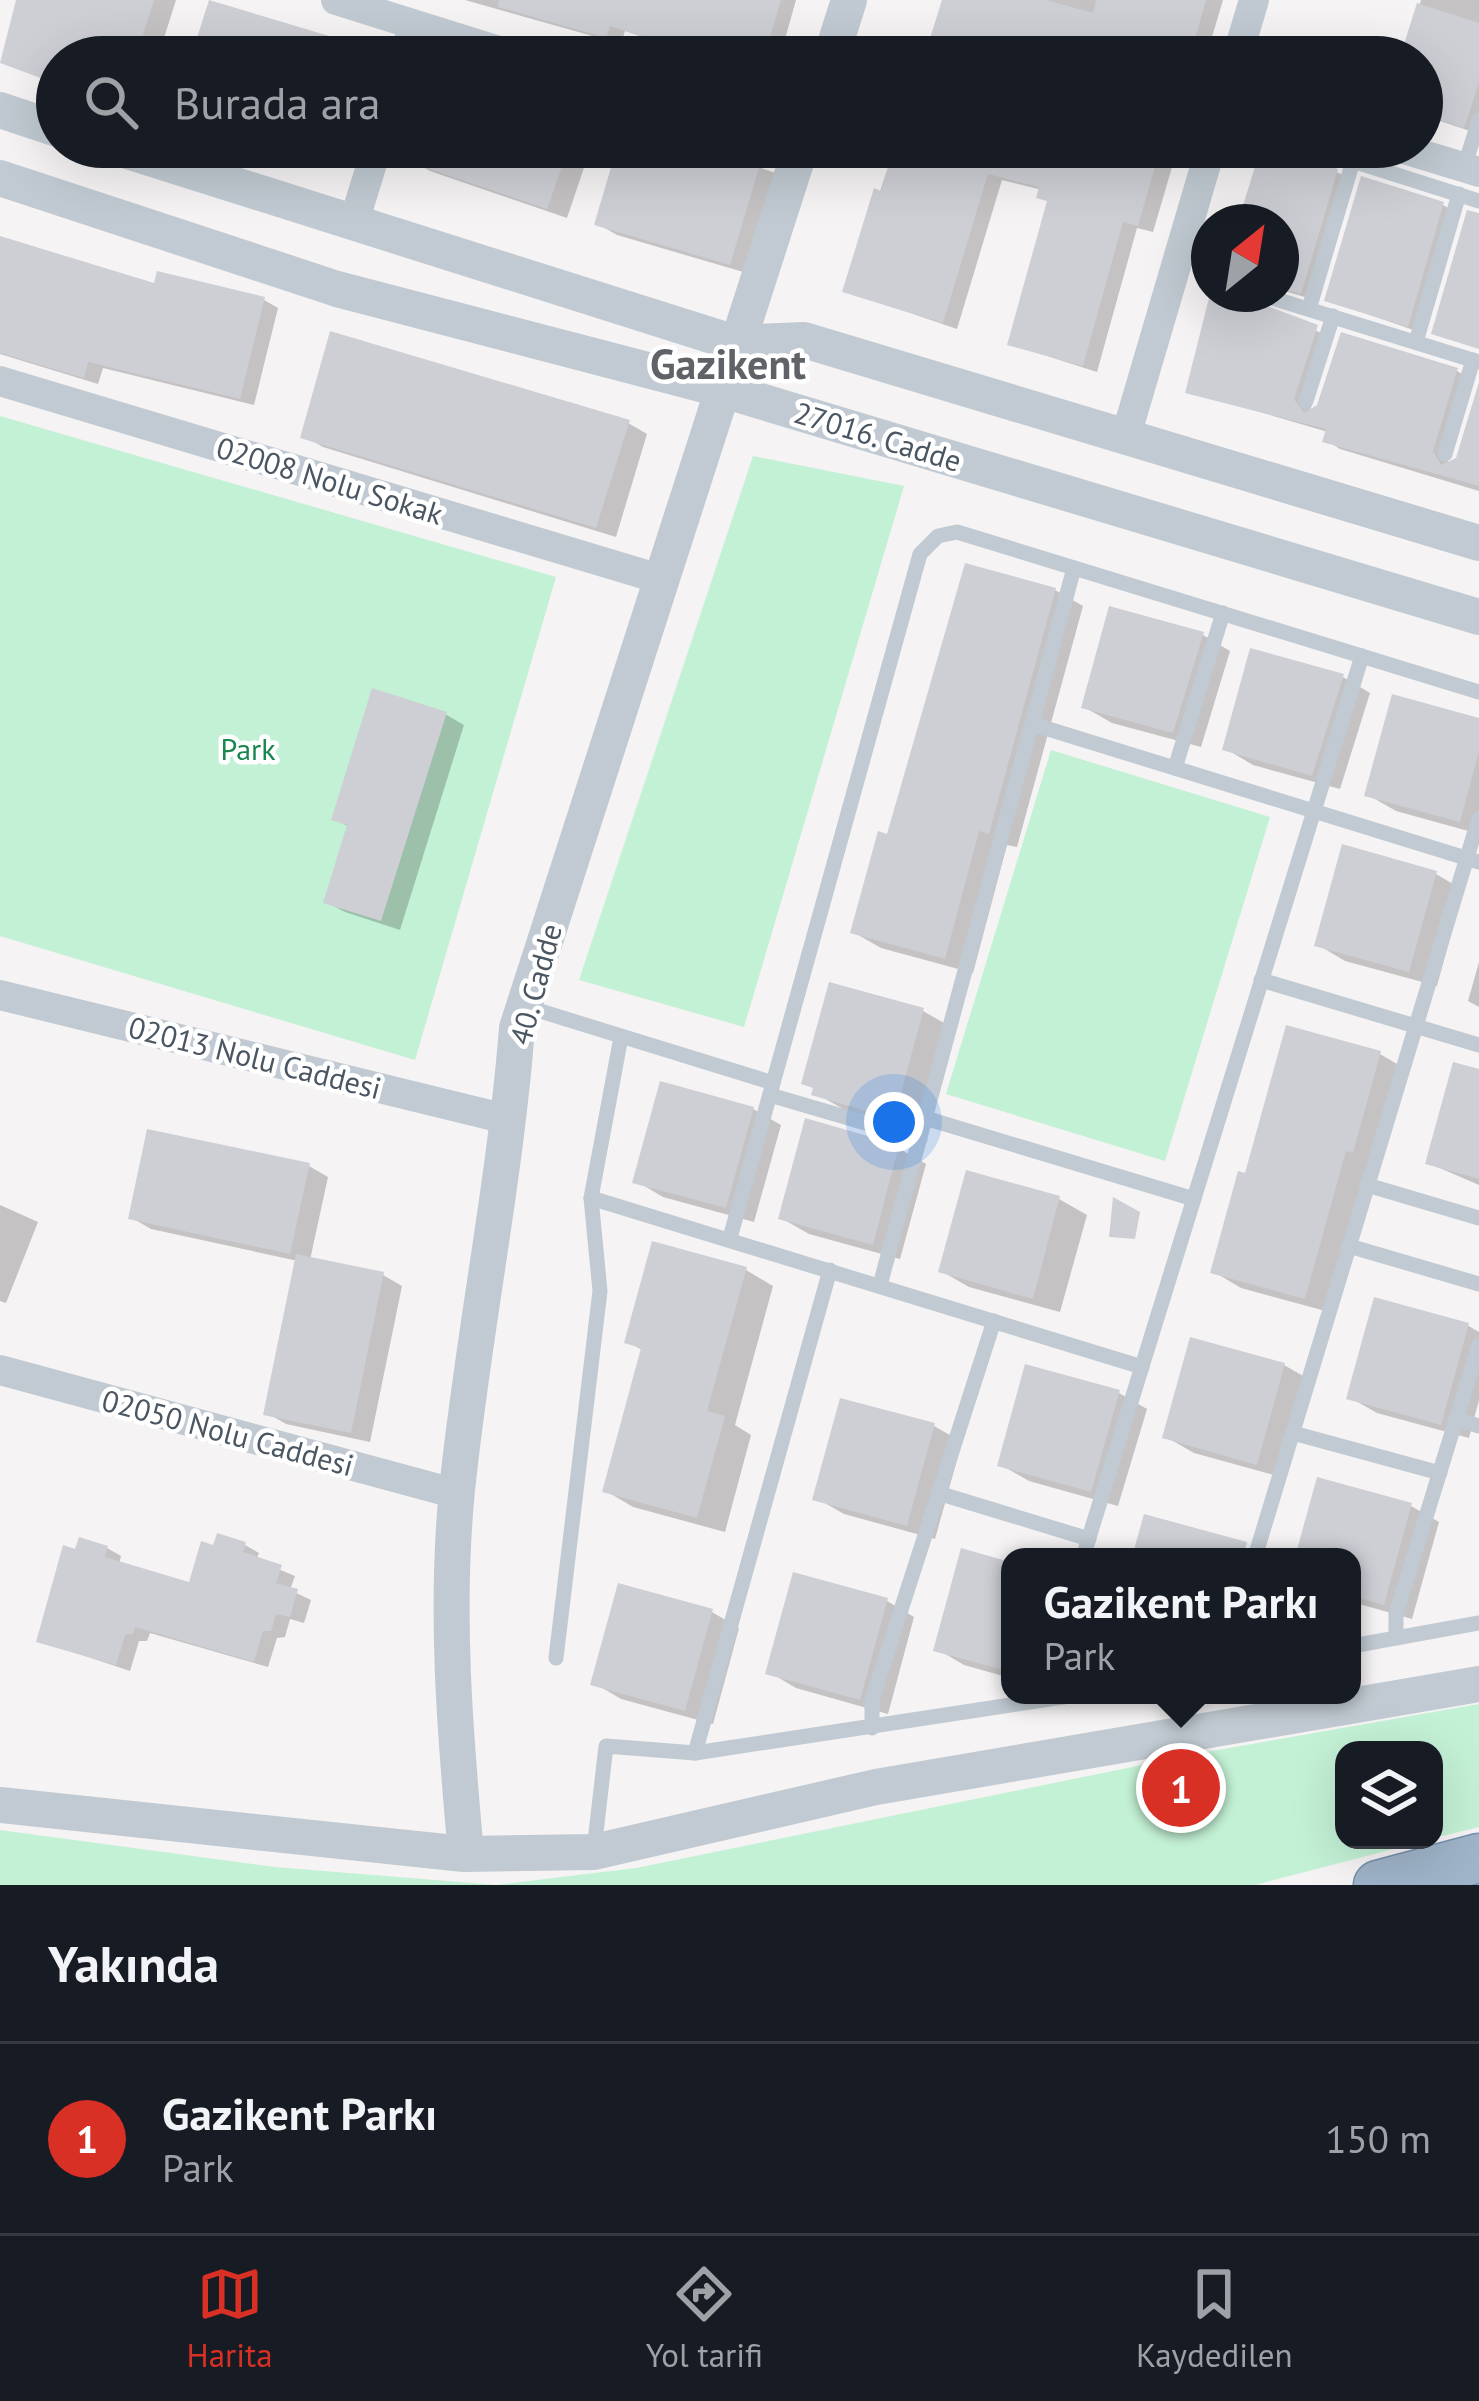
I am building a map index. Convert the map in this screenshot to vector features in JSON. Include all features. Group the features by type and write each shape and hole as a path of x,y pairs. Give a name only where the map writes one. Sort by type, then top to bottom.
{"highway":[{"path":"1378,1885 1479,1858"}],"street":[{"path":"336,0 450,36"},
{"path":"838,36 849,0"},
{"path":"1244,36 1254,0"},
{"path":"411,36 414,25"},
{"path":"0,110 36,122"},
{"path":"182,168 736,343 804,340 1479,543"},
{"path":"354,222 371,168"},
{"name":"40. Cadde","path":"466,1854 451,1679 457,1495 510,1120 517,1028 794,168"},
{"path":"1125,439 1205,168"},
{"name":"27016. Cadde","path":"0,178 337,289 720,389 1479,617"},
{"name":"02008 Nolu Sokak","path":"0,381 660,579"},
{"name":"02013 Nolu Caddesi","path":"0,995 510,1120"},
{"name":"02050 Nolu Caddesi","path":"0,1370 457,1495"},
{"path":"0,1805 466,1854 594,1852 876,1787 1479,1684"}],"lane":[{"path":"1416,342 1467,178 1479,120"},
{"path":"1310,309 1351,168"},
{"path":"1400,168 1467,178"},
{"path":"1467,178 1479,201"},
{"path":"1299,306 1476,361 1445,454"},
{"path":"1306,401 1333,316"},
{"path":"730,1238 920,554 938,536 957,532 1479,692"},
{"path":"880,1285 1074,568"},
{"path":"1175,768 1223,613"},
{"path":"1086,1548 1362,656"},
{"path":"1032,724 1473,860"},
{"path":"1258,1548 1416,1026 1473,860 1479,818"},
{"path":"1261,980 1479,1045"},
{"path":"524,1006 920,1138"},
{"path":"556,1658 600,1291 591,1198 621,1037"},
{"path":"926,1118 1194,1199"},
{"path":"1367,1185 1479,1218"},
{"path":"591,1198 1142,1367"},
{"path":"1349,1246 1479,1284"},
{"path":"695,1753 830,1270"},
{"path":"872,1729 872,1700 994,1321"},
{"path":"1396,1638 1396,1615 1479,1345"},
{"path":"1456,1419 1479,1426"},
{"path":"1292,1433 1440,1473"},
{"path":"938,1493 1089,1539"},
{"path":"1361,1644 1479,1623"},
{"path":"594,1852 607,1746 695,1753 1010,1704"}],"green space":[{"name":"Park","path":"0,416 556,577 415,1060 0,936"},
{"path":"753,456 904,486 744,1027 579,980"},
{"path":"1051,750 1270,817 1165,1161 946,1094"},
{"path":"1479,1704 1479,1827 1443,1836 1443,1741 1335,1741 1335,1849 1393,1849 1255,1885 496,1885 636,1868 1206,1752"},
{"path":"0,1830 275,1867 496,1885 0,1885"}],"building":[{"path":"16,0 154,0 143,36 36,36 36,76 0,63"},
{"path":"209,0 329,36 198,36"},
{"path":"499,0 781,0 770,36 642,36 610,26 607,36 599,36 498,7"},
{"path":"942,0 1046,0 1093,13 1096,0 1206,0 1196,36 931,36"},
{"path":"1417,3 1479,23 1479,83 1464,128 1443,121 1443,36 1407,36"},
{"path":"426,168 562,168 547,209"},
{"path":"611,168 759,168 730,265 594,225"},
{"path":"888,168 1154,168 1138,226 1123,222 1083,366 1007,345 1047,201 1036,198 1039,187 988,174 943,323 842,292 874,188 881,191"},
{"path":"1255,168 1338,169 1301,294 1299,204 1244,204"},
{"path":"1361,176 1444,202 1408,327 1324,301"},
{"path":"1467,210 1479,213 1479,349 1431,334"},
{"path":"0,236 154,283 157,271 265,297 240,399 88,362 84,378 0,353"},
{"path":"1205,312 1284,312 1318,325 1294,399 1304,413 1317,405 1341,332 1458,368 1433,451 1441,465 1456,458 1479,382 1479,486 1322,442 1326,429 1185,393"},
{"path":"330,331 630,420 596,528 300,438"},
{"path":"965,563 1056,588 989,834 979,831 945,959 850,933 878,831 887,834"},
{"path":"1109,606 1204,632 1173,733 1081,708"},
{"path":"1250,648 1344,674 1312,776 1222,750"},
{"path":"372,688 447,712 381,921 323,903 347,825 331,820"},
{"path":"1392,694 1479,718 1479,751 1460,822 1364,796"},
{"path":"1342,844 1437,871 1409,972 1314,946"},
{"path":"829,982 924,1008 894,1119 811,1095 813,1088 801,1084"},
{"path":"1286,1025 1381,1051 1353,1153 1346,1151 1305,1299 1210,1273 1238,1171 1245,1173"},
{"path":"1453,1062 1479,1069 1479,1179 1425,1164"},
{"path":"660,1081 754,1107 726,1208 632,1183"},
{"path":"805,1118 899,1145 873,1245 778,1219"},
{"path":"147,1129 310,1163 290,1254 128,1219"},
{"path":"966,1170 1060,1196 1033,1299 938,1272"},
{"path":"1113,1197 1140,1212 1135,1239 1109,1237"},
{"path":"652,1241 747,1267 707,1411 725,1416 697,1518 602,1492 641,1348 624,1343"},
{"path":"296,1254 384,1272 351,1433 263,1415"},
{"path":"1374,1297 1469,1323 1441,1425 1346,1399"},
{"path":"1190,1337 1285,1363 1257,1465 1162,1438"},
{"path":"1025,1364 1120,1390 1091,1492 997,1466"},
{"path":"840,1398 935,1423 907,1526 812,1500"},
{"path":"1317,1477 1412,1503 1384,1605 1361,1599 1361,1548 1297,1548"},
{"path":"1144,1514 1247,1542 1245,1548 1135,1548"},
{"path":"217,1533 246,1542 243,1552 282,1565 276,1583 298,1589 290,1617 276,1614 271,1631 263,1631 254,1662 135,1627 133,1634 125,1635 116,1665 36,1642 63,1545 75,1549 79,1537 108,1546 105,1557 189,1582 201,1541 213,1545"},
{"path":"961,1548 1001,1559 1001,1670 933,1651"},
{"path":"793,1572 888,1598 860,1700 765,1674"},
{"path":"618,1583 713,1609 685,1711 590,1685"}],"place":[{"name":"Gazikent Parkı","path":"1181,1788"}],"district":[{"name":"Gazikent","path":"728,363"}]}
